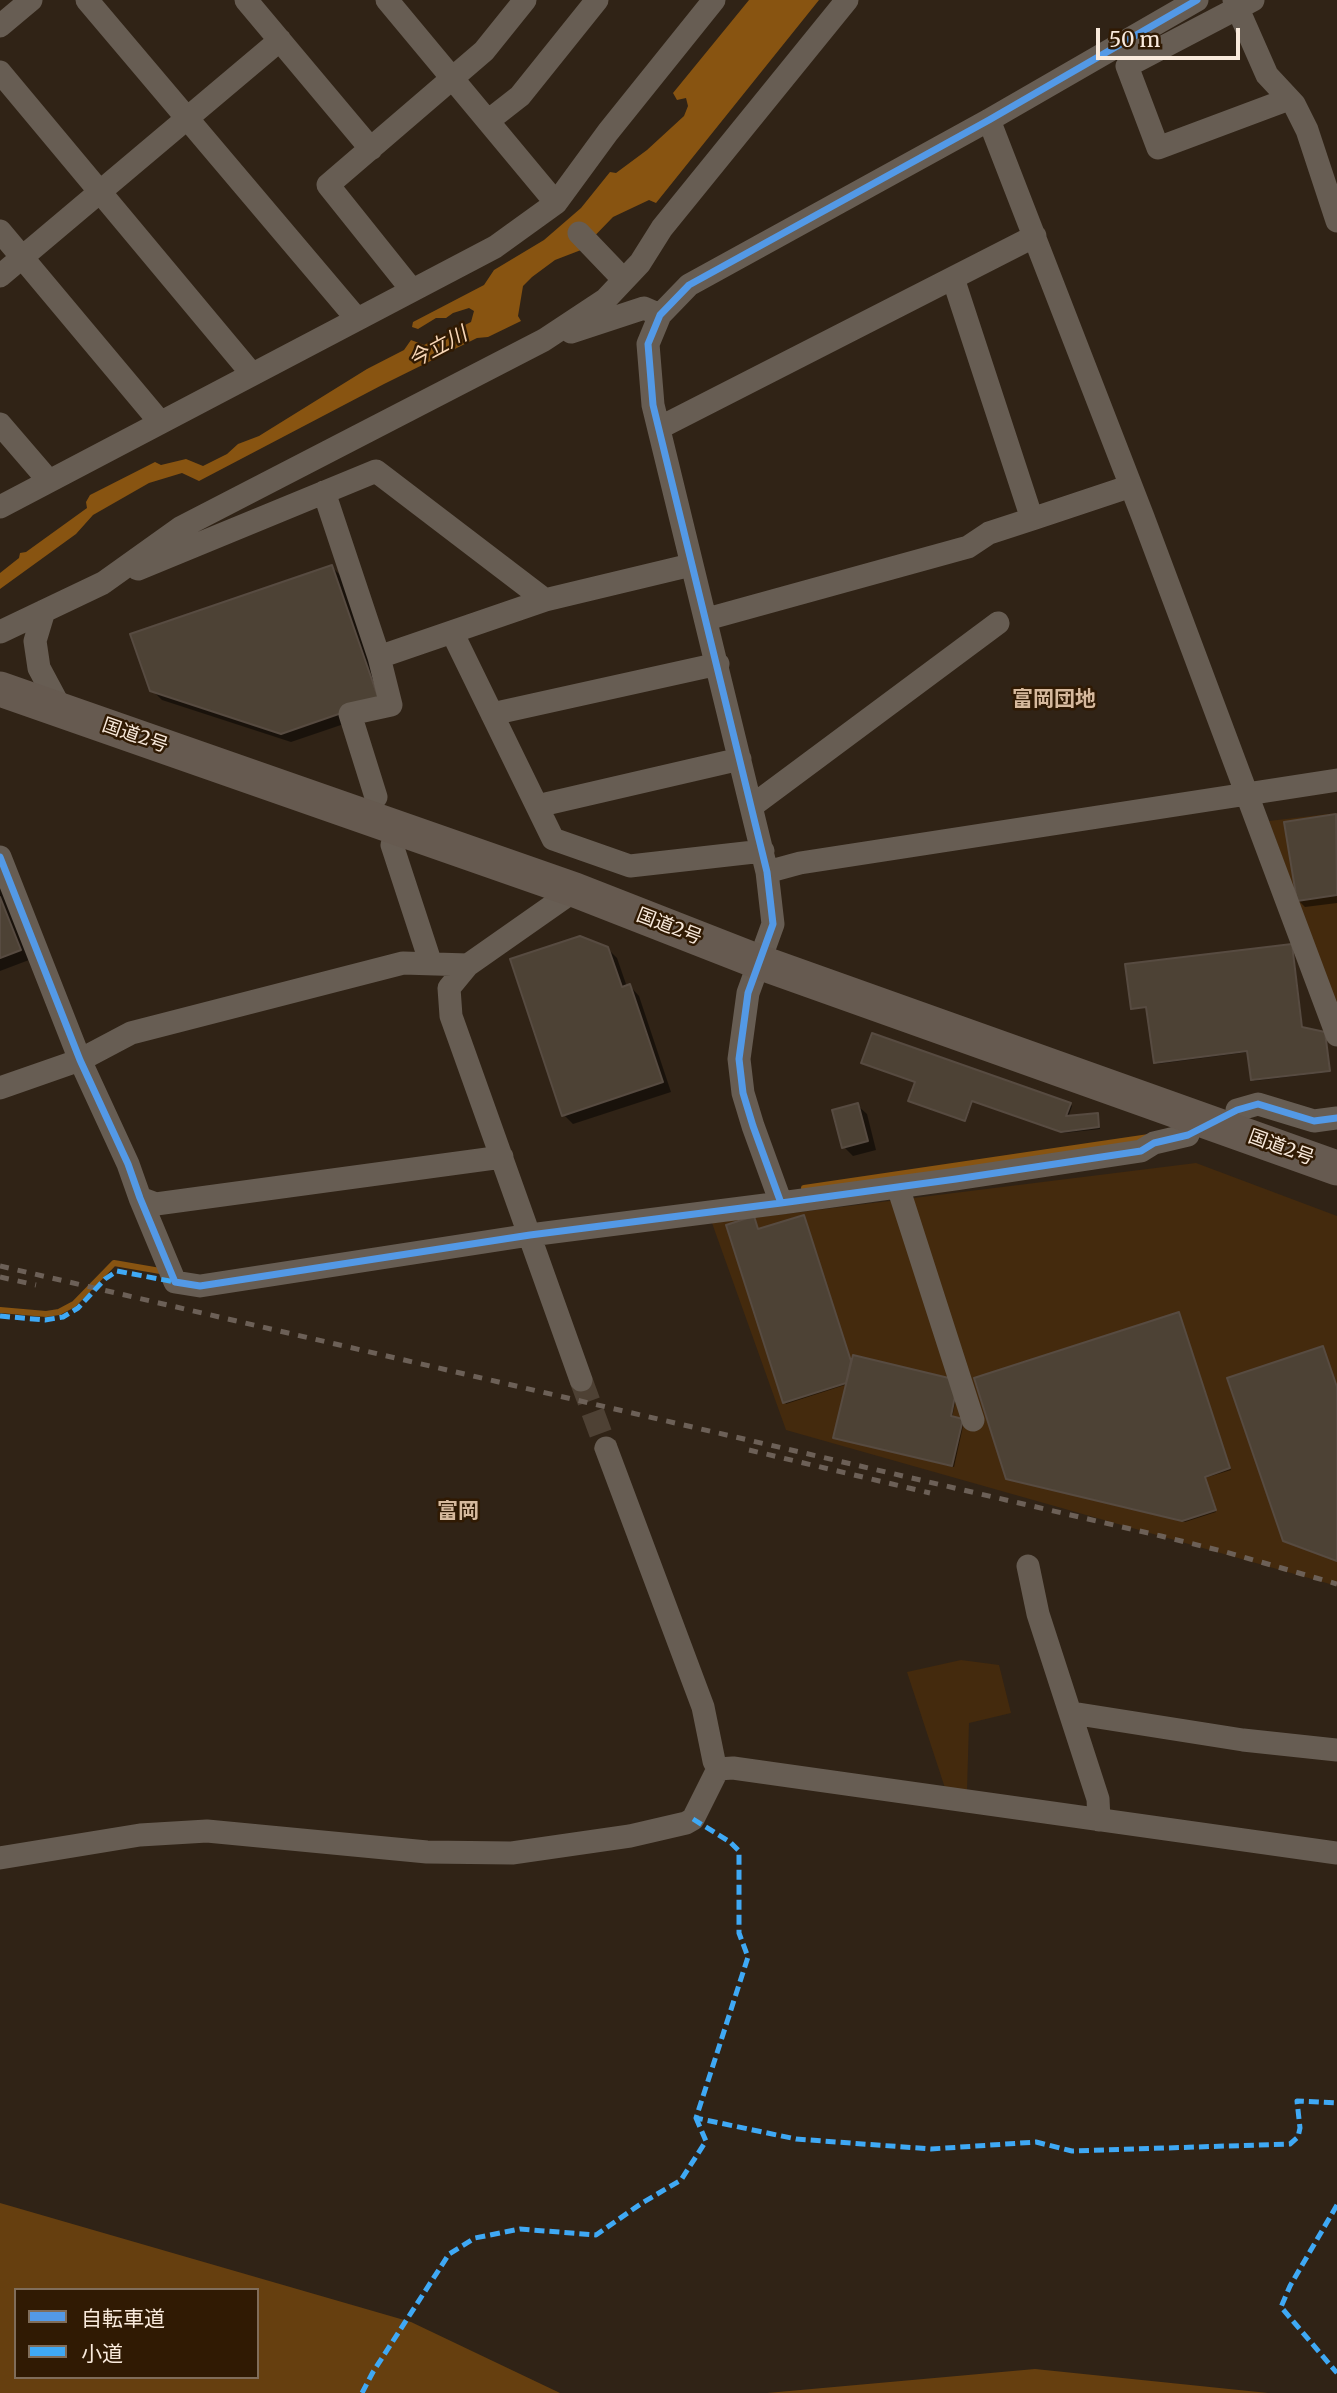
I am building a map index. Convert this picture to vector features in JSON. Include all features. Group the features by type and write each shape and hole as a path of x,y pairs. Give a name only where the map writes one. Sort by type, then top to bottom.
{"highway":[{"name":"国道2号","path":"0,689 575,890 759,962 1337,1167"}],"street":[{"path":"0,26 31,0"},
{"path":"87,0 357,319"},
{"path":"246,0 371,149"},
{"path":"387,0 556,204"},
{"path":"412,290 328,185 484,51 525,0"},
{"path":"488,121 520,96 597,0"},
{"path":"103,583 180,528 544,340 606,299 620,276 640,264 662,228 847,0"},
{"path":"781,1203 743,1093 739,1059 748,993 773,924 765,862 653,405 648,345 660,316 689,285 989,120 1196,0"},
{"path":"1289,99 1158,148 1127,66 1241,3 1267,75 1289,99 1307,130 1337,221"},
{"path":"0,507 495,247 556,204 702,5"},
{"path":"0,276 280,40"},
{"path":"0,72 252,374"},
{"path":"989,120 1131,486 1337,1035"},
{"path":"0,231 160,422"},
{"path":"579,233 620,276"},
{"path":"659,428 1035,236"},
{"path":"953,278 1032,519"},
{"path":"544,340 644,308 660,316"},
{"path":"0,424 49,481"},
{"path":"0,632 103,583 376,471 545,600"},
{"path":"707,619 968,547 989,533 1131,486"},
{"path":"324,492 379,657 391,705 350,715 376,797"},
{"path":"379,657 545,600 691,565"},
{"path":"44,611 35,641 39,668 62,711"},
{"path":"752,806 998,623"},
{"path":"452,632 553,839 630,866 800,863 1337,780"},
{"path":"492,714 718,664"},
{"path":"537,806 740,759"},
{"path":"391,845 431,964"},
{"path":"0,857 80,1060 128,1164 175,1282 200,1286 528,1229 781,1203 898,1187 1141,1150 1154,1143 1188,1135"},
{"path":"575,890 468,965 449,988 451,1016 581,1380"},
{"path":"0,1088 80,1060 131,1033 403,963 468,965"},
{"path":"1237,1110 1258,1104 1314,1121 1337,1118"},
{"path":"140,1198 156,1205 502,1157"},
{"path":"898,1187 973,1420"},
{"path":"606,1448 703,1707 718,1769"},
{"path":"1028,1566 1038,1614 1098,1800 1099,1820"},
{"path":"1072,1713 1243,1740 1337,1750"},
{"path":"718,1769 733,1768 1337,1853"},
{"path":"0,1857 140,1835 207,1831 427,1852 512,1853 630,1836 686,1823 693,1819 718,1769"}],"shaded area":[{"path":"1337,813 1337,1010 1269,821"},
{"path":"1196,1163 1337,1216 1337,1586 786,1430 712,1223"},
{"path":"961,1660 999,1665 1011,1713 969,1723 967,1790 945,1788 907,1672"},
{"path":"0,2203 411,2322 560,2393 0,2393"},
{"path":"1035,2369 1268,2393 767,2393"}],"water":[{"name":"今立川","path":"749,0 819,0 656,203 649,200 613,217 581,250 555,260 523,286 518,316 521,321 488,337 477,338 384,384 199,481 182,473 149,483 93,515 76,534 0,589 0,573 19,558 20,553 26,552 87,508 86,502 90,495 155,462 161,465 186,459 203,466 404,350 411,340 424,345 471,322 474,311 469,308 446,318 436,318 418,329 412,327 413,322 484,285 494,270 544,240 581,208 610,172 616,173 647,150 684,116 688,106 686,98 677,100 673,93"}],"building":[{"path":"332,565 379,700 281,734 150,691 130,634"},
{"path":"1336,814 1337,895 1297,901 1284,822"},
{"path":"0,897 21,950 0,958"},
{"path":"580,936 608,947 622,987 630,984 663,1082 562,1116 510,959"},
{"path":"1292,944 1302,1027 1325,1032 1330,1071 1251,1080 1247,1051 1154,1063 1146,1007 1131,1009 1125,964"},
{"path":"872,1033 1071,1103 1066,1116 1098,1113 1099,1127 1061,1132 972,1101 965,1121 908,1101 915,1082 861,1063"},
{"path":"858,1103 868,1141 842,1148 832,1110"},
{"path":"804,1215 851,1361 846,1383 783,1403 726,1225 754,1216 758,1229"},
{"path":"1179,1312 1230,1468 1205,1477 1216,1510 1182,1521 1006,1479 974,1378"},
{"path":"1323,1346 1337,1387 1337,1561 1283,1541 1227,1378"},
{"path":"853,1355 953,1379 956,1391 951,1416 963,1419 952,1466 833,1438"}],"waterway":[{"path":"804,1188 1149,1137"},
{"path":"0,1310 46,1314 59,1312 74,1304 114,1263 166,1272"}],"tunnel":[{"path":"581,1380 606,1448"}],"railway":[{"path":"0,1266 1161,1536 1337,1584"},
{"path":"0,1277 36,1285"},
{"path":"749,1450 930,1493"}],"marked path":[{"path":"0,1316 45,1320 63,1317 78,1308 105,1279 117,1271 175,1282"},
{"path":"693,1819 730,1842 739,1851 739,1933 748,1957 696,2118 796,2139 931,2149 1036,2142 1072,2151 1290,2144 1298,2137 1300,2128 1297,2101 1337,2103"},
{"path":"362,2393 449,2254 475,2238 520,2229 596,2235 681,2180 706,2141 696,2118"},
{"path":"1337,2205 1290,2286 1281,2307 1337,2373"}],"cycle path":[{"path":"1197,0 989,120 689,285 660,315 648,344 653,405 767,872 773,924 748,993 739,1059 743,1093 781,1203 1141,1151 1154,1143 1188,1135 1237,1110 1258,1104 1314,1121 1337,1118"},
{"path":"0,857 80,1060 128,1164 175,1282 200,1286 530,1235 781,1203"}],"district":[{"name":"富岡団地","path":"1054,700"},
{"name":"富岡","path":"458,1512"}]}
